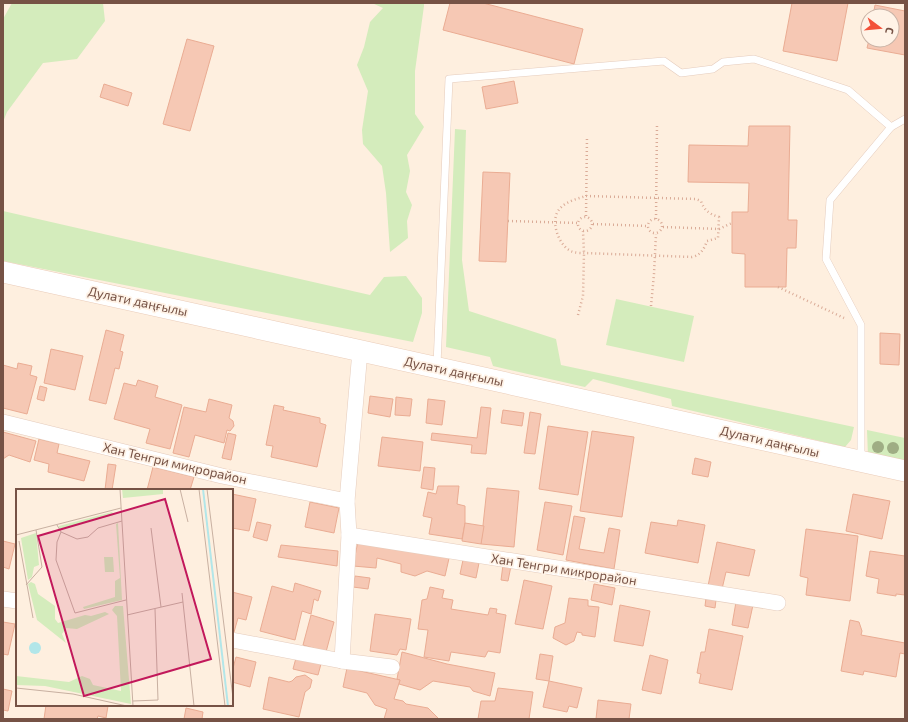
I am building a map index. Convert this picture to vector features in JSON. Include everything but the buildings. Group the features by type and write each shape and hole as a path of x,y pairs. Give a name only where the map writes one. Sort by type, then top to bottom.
{"main road":[{"name":"Дулати даңғылы","path":"3,272 905,471"}],"street":[{"path":"342,661 349,535 347,501 360,351"},
{"name":"Хан Тенгри микрорайон","path":"3,422 222,476 347,501"},
{"name":"Хан Тенгри микрорайон","path":"349,535 778,603"},
{"path":"3,599 16,601"},
{"path":"233,640 342,661 392,667"}],"lane":[{"path":"437,367 449,79 664,61 681,73 713,69 723,62 754,59 848,90 891,127"},
{"path":"861,461 861,326 826,259 830,200 891,127 905,119"}],"path":[{"path":"656,219 657,124"},
{"path":"586,216 587,136"},
{"path":"586,196 657,198 696,199 701,201 703,208 712,215 719,217 718,238 707,241 703,250 697,256 584,254 570,251 558,237 555,222 558,211 569,201 586,196"},
{"path":"578,223 582,217 586,216"},
{"path":"586,216 590,218 593,224"},
{"path":"648,226 652,220 656,219"},
{"path":"656,219 660,221 663,227"},
{"path":"508,221 578,223"},
{"path":"578,223 579,228 583,231 584,254 583,296 578,314"},
{"path":"663,227 719,229 732,223"},
{"path":"593,224 648,226"},
{"path":"583,231 588,230 593,224"},
{"path":"648,226 651,232 656,234"},
{"path":"656,234 660,232 663,227"},
{"path":"651,306 656,234"},
{"path":"778,287 861,326"}],"green space":[{"path":"12,3 103,3 105,21 77,59 43,63 7,112 3,122 3,19"},
{"path":"372,3 424,3 415,71 415,114 424,127 407,155 410,171 406,192 412,205 407,221 408,238 390,252 386,193 382,166 363,144 362,130 368,91 357,65 364,47 370,22 383,8"},
{"path":"455,129 466,130 462,260 469,311 556,339 561,365 854,427 851,440 845,447 672,406 671,399 593,379 585,387 493,366 490,357 446,347"},
{"path":"3,211 370,295 384,277 406,276 422,298 422,313 413,342 3,261"},
{"path":"616,299 694,316 684,362 606,345"},
{"path":"867,430 905,438 905,461 868,456"}]}
